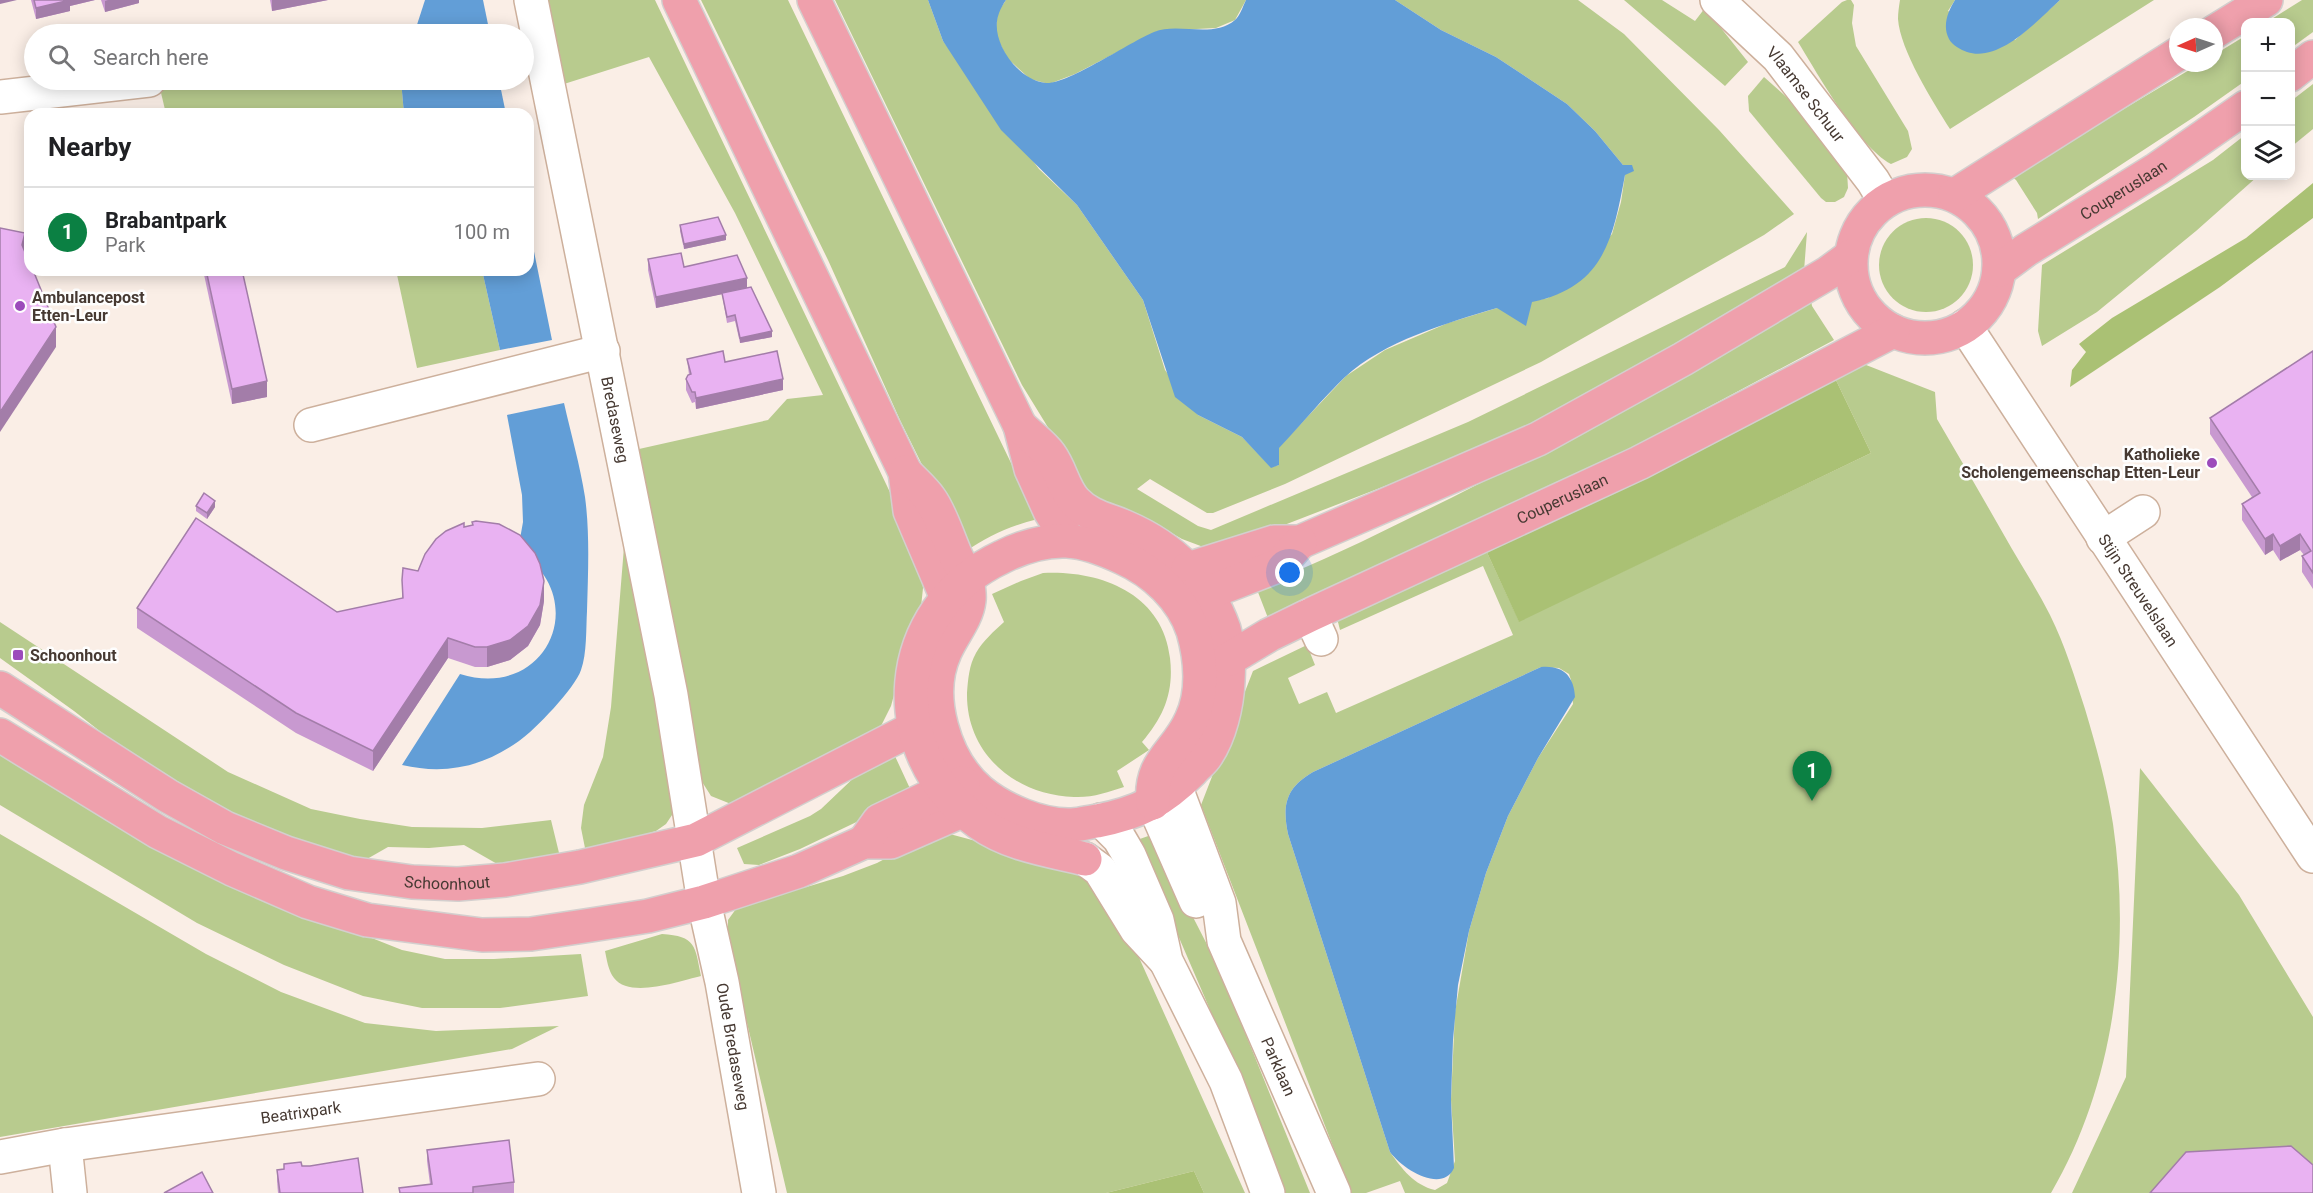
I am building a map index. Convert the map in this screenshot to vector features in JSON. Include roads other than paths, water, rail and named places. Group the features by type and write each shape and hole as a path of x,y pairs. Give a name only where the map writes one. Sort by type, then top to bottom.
{"main road":[{"path":"679,0 905,472 931,500 957,588 969,599 966,611 944,653 938,691 938,715 952,756 959,793"},
{"path":"814,0 1020,426 1031,470 1050,511 1069,541"},
{"path":"2223,26 2266,0"},
{"path":"2294,72 2313,57"},
{"path":"1954,195 2169,60"},
{"name":"Couperuslaan","path":"1999,270 2026,250 2157,169 2241,110"},
{"path":"1932,189 1954,195 1974,207 1989,225 1997,246 1999,270 1996,286 1989,302 1979,315 1965,326 1942,336 1917,338 1893,331 1874,318 1860,300 1852,279 1851,256 1856,234 1868,215 1885,201 1907,191 1932,189"},
{"path":"1190,587 1274,542 1300,542 1538,439 1683,359 1828,273 1851,256"},
{"name":"Couperuslaan","path":"1229,659 1269,635 1316,627 1893,331"},
{"path":"0,735 158,832 232,869 308,902 367,920 482,935 531,934 648,916 704,902 799,871 864,842 891,842 959,793 980,791 1000,804 1034,819 1050,823 1072,825 1132,812 1164,795 1207,755 1216,735 1228,693 1229,659 1224,630 1190,587 1168,550 1123,526 1093,516 1075,501 1065,487 1051,456 1020,426"},
{"path":"1085,859 1016,842 978,823 959,793 928,768 914,728 910,691 913,668 932,617 957,588 989,563 1048,541 1069,541 1096,546 1190,587"},
{"path":"1164,795 1151,787 1156,770 1191,720 1198,701 1200,678 1198,656 1193,631 1186,614 1190,587"},
{"name":"Schoonhout","path":"0,687 168,796 225,828 286,853 350,873 412,882 458,884 505,880 580,867 696,840 914,728"}],"street":[{"name":"Bredaseweg","path":"531,0 671,695 696,840 704,902"},
{"name":"Vlaamse Schuur","path":"1717,0 1778,57 1873,181 1885,201"},
{"path":"0,97 61,90"},
{"name":"Stijn Streuvelslaan","path":"1965,326 2313,856"},
{"path":"311,425 603,351"},
{"path":"2103,538 2143,512"},
{"name":"Parklaan","path":"1164,795 1201,912 1224,941 1334,1193"},
{"path":"1101,820 1119,838 1130,855 1157,920 1166,961 1226,1081 1268,1193"},
{"path":"1085,859 1100,870 1137,930 1166,961"},
{"name":"Oude Bredaseweg","path":"704,902 722,982 759,1193"},
{"name":"Beatrixpark","path":"0,1157 65,1145 538,1079"},
{"path":"65,1145 70,1193"}],"water":[{"path":"425,0 483,0 488,24 417,24"},
{"path":"928,0 1006,0 997,23 1002,47 1020,71 1032,79 1046,83 1068,77 1143,37 1163,29 1206,30 1226,26 1237,18 1246,0 1395,0 1441,30 1496,57 1567,104 1595,131 1623,165 1632,165 1634,171 1625,175 1616,220 1601,257 1590,272 1575,285 1556,295 1532,302 1526,326 1497,308 1417,335 1378,353 1345,377 1328,394 1279,448 1279,465 1271,468 1242,437 1198,415 1175,397 1143,300 1077,205 1001,130 943,41"},
{"path":"1955,0 2060,0 2018,38 2005,46 1980,54 1962,50 1949,39 1946,29 1947,19"},
{"path":"402,90 501,90 505,108 403,108"},
{"path":"534,252 552,340 500,350 483,276 534,276"},
{"path":"564,403 583,485 588,525 586,633 581,670 563,697 526,736 492,757 477,763 448,769 402,765 460,674 491,678 516,673 536,660 550,640 556,618 553,594 541,571 518,550 523,522 522,495 507,415"},
{"path":"1541,667 1555,668 1566,673 1572,683 1575,697 1538,758 1508,816 1486,873 1469,931 1458,985 1451,1100 1454,1168 1449,1175 1441,1179 1433,1179 1404,1166 1390,1152 1288,834 1286,805 1297,784 1313,772"}],"place":[{"name":"Ambulancepost Etten-Leur","path":"20,306"},
{"name":"Katholieke Scholengemeenschap Etten-Leur","path":"2212,463"},
{"name":"Schoonhout","path":"18,655"},
{"name":"Brabantpark","path":"1812,801"}]}
